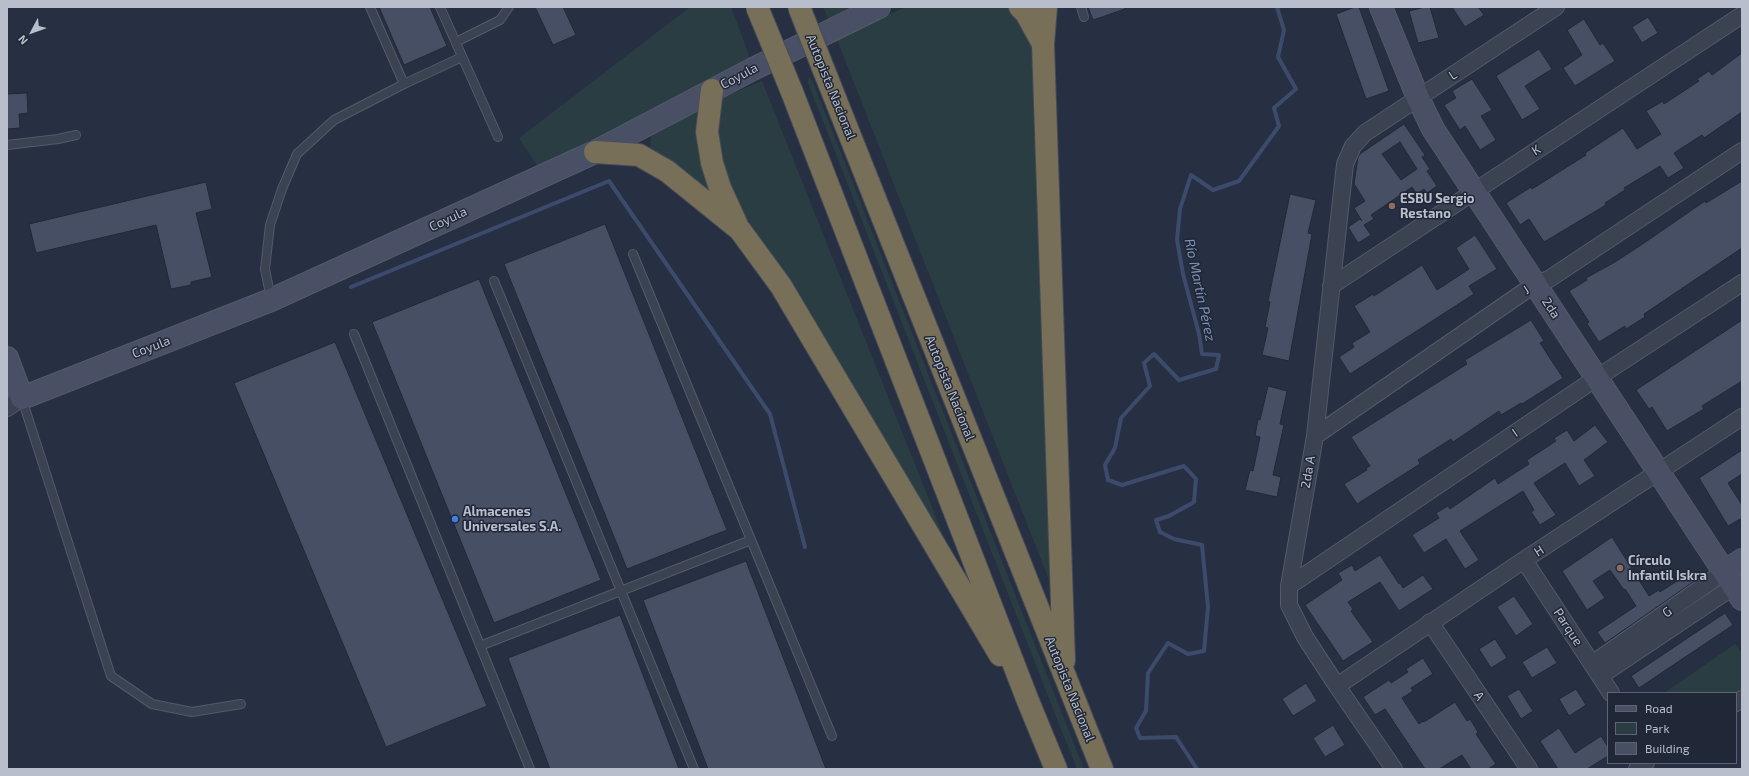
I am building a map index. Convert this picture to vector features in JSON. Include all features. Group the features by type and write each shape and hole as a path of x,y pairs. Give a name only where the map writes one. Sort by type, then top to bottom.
{"highway":[{"path":"757,7 792,92 1028,701 1056,769"},
{"name":"Autopista Nacional","path":"799,7 1102,769"},
{"path":"1020,7 1026,13 1043,44"},
{"path":"1046,7 1043,44 1064,676"},
{"path":"712,90 707,132 712,163 720,188 740,230 781,286 967,602 1028,701"},
{"path":"595,152 639,155 667,171 740,230"}],"street":[{"name":"Coyula","path":"14,403 271,300 595,152 753,69 879,7"},
{"name":"2da","path":"1382,7 1418,98 1433,129 1733,585"},
{"name":"L","path":"1353,146 1365,133 1556,7"},
{"name":"K","path":"1331,286 1474,190 1742,15"},
{"name":"2da A","path":"1353,146 1345,164 1315,436 1289,586 1289,605 1305,637 1394,769"},
{"name":"J","path":"1315,436 1536,284 1549,279 1742,151"},
{"name":"I","path":"1289,586 1597,378 1742,283"},
{"path":"7,358 14,403"},
{"name":"H","path":"1337,686 1430,622 1742,417"},
{"name":"Parque","path":"1524,560 1610,692"},
{"name":"G","path":"1596,670 1724,593 1733,585 1742,560"},
{"name":"A","path":"1430,622 1529,769"}],"lane":[{"path":"370,7 404,84"},
{"path":"440,7 498,137"},
{"path":"456,42 500,20 510,7"},
{"path":"1081,7 1084,17"},
{"path":"271,300 265,270 270,225 282,189 297,154 334,120 462,56"},
{"path":"7,145 58,139 76,135"},
{"path":"633,254 832,736"},
{"path":"494,281 694,769"},
{"path":"354,334 530,769"},
{"path":"14,403 111,676 152,704 192,712 241,704"},
{"path":"480,646 750,540"}],"green space":[{"path":"690,7 731,7 750,58 540,170 519,138"},
{"path":"823,7 866,7 830,23"},
{"path":"906,7 1012,7 1036,49 1046,357 1049,580 836,37"},
{"path":"809,76 813,82 1084,769 1077,769 1066,742 808,83"},
{"path":"762,81 958,572 746,226 727,185 717,149 717,114 721,98"},
{"path":"702,103 718,206 651,153 650,144 652,133"},
{"path":"1735,644 1742,654 1742,695 1737,698 1737,692 1665,692"}],"building":[{"path":"379,7 430,7 447,46 404,65"},
{"path":"535,7 563,7 576,35 553,45"},
{"path":"1088,7 1125,7 1125,9 1093,20"},
{"path":"1359,7 1389,91 1366,99 1336,14"},
{"path":"1430,7 1439,38 1418,43 1409,11"},
{"path":"1452,7 1478,7 1484,15 1465,27"},
{"path":"1648,17 1658,33 1642,43 1632,27"},
{"path":"1584,19 1600,45 1603,43 1615,61 1575,86 1563,68 1582,55 1567,30"},
{"path":"1539,49 1552,69 1525,86 1540,109 1522,120 1496,76"},
{"path":"1742,53 1742,112 1704,138 1702,135 1674,153 1684,168 1668,178 1660,166 1624,188 1625,190 1605,203 1606,205 1544,242 1529,219 1520,225 1506,203 1531,187 1532,189 1586,155 1585,153 1623,128 1637,149 1661,134 1646,111 1663,101 1664,104 1699,81 1697,79 1709,71 1712,75"},
{"path":"1472,79 1492,110 1481,116 1496,140 1480,150 1465,126 1460,130 1444,105 1456,98 1452,91"},
{"path":"27,93 28,113 19,114 20,128 7,129 7,94"},
{"path":"1404,124 1425,155 1422,157 1430,169 1427,171 1437,186 1427,193 1424,189 1417,194 1412,187 1371,215 1374,219 1364,225 1371,235 1358,243 1348,227 1360,219 1362,221 1354,208 1365,201 1354,184 1358,157 1360,154","holes":["1400,142 1417,169 1401,180 1382,154"]},
{"path":"1742,181 1742,248 1644,314 1645,317 1626,329 1625,326 1599,342 1587,324 1589,322 1569,291 1587,280 1586,278 1615,262 1705,201 1706,203"},
{"path":"206,182 212,209 196,213 212,277 191,282 191,285 171,289 156,225 36,253 29,224"},
{"path":"1290,194 1316,200 1308,233 1312,234 1289,361 1262,355 1268,328 1265,327 1270,302 1268,301"},
{"path":"605,224 727,530 627,569 504,264"},
{"path":"1475,235 1497,269 1469,286 1474,294 1350,374 1339,357 1354,347 1352,343 1370,332 1354,306 1373,294 1374,296 1422,265 1437,290 1469,269 1456,248"},
{"path":"479,279 601,580 494,623 372,322"},
{"path":"1531,320 1544,341 1540,343 1563,378 1522,404 1521,403 1501,415 1499,411 1453,442 1451,439 1418,460 1420,464 1357,504 1344,484 1367,470 1366,468 1370,466 1351,437 1467,364 1465,360"},
{"path":"1742,320 1742,381 1702,406 1704,409 1667,431 1652,407 1649,409 1636,390"},
{"path":"335,342 487,706 386,747 234,383"},
{"path":"1268,386 1287,391 1280,424 1284,425 1273,475 1281,477 1277,497 1245,490 1250,470 1253,471 1260,437 1255,436 1258,419 1260,420"},
{"path":"1595,425 1608,442 1584,460 1595,476 1579,486 1565,463 1534,483 1556,515 1540,525 1531,512 1534,510 1523,491 1460,531 1479,560 1465,569 1446,539 1424,553 1412,535 1439,518 1436,513 1448,506 1450,509 1495,478 1498,484 1529,464 1527,460 1556,441 1554,438 1567,430 1574,441"},
{"path":"1742,450 1742,474 1728,483 1742,505 1742,518 1728,526 1699,478"},
{"path":"1612,537 1649,596 1659,590 1660,592 1694,570 1699,578 1605,643 1597,632 1636,606 1610,570 1593,581 1605,598 1587,610 1562,571"},
{"path":"1380,555 1403,588 1423,575 1433,589 1399,611 1380,582 1348,602 1353,609 1351,611 1373,642 1343,661 1305,605 1342,580 1338,573 1352,565 1355,571"},
{"path":"746,561 826,769 708,769 643,600"},
{"path":"1514,596 1533,624 1516,636 1497,607"},
{"path":"1725,613 1733,625 1639,688 1631,676"},
{"path":"620,615 679,769 550,769 508,658"},
{"path":"1495,639 1507,658 1491,668 1479,649"},
{"path":"1547,647 1557,663 1532,678 1522,662"},
{"path":"1423,658 1433,674 1411,688 1413,691 1402,698 1419,724 1455,702 1467,721 1470,719 1478,732 1476,734 1496,764 1488,769 1471,769 1462,755 1439,769 1425,769 1385,709 1375,715 1363,697 1389,680 1391,683 1408,672 1406,669"},
{"path":"1306,683 1317,701 1293,716 1282,699"},
{"path":"1519,689 1533,711 1521,719 1507,696"},
{"path":"1576,689 1586,705 1569,716 1559,699"},
{"path":"1333,725 1345,745 1325,757 1313,738"},
{"path":"1559,728 1575,753 1601,736 1607,745 1607,757 1587,769 1558,769 1540,741"}],"waterway":[{"name":"Río Martín Pérez","path":"1197,769 1176,737 1140,738 1136,728 1146,711 1148,673 1168,643 1188,654 1204,651 1208,607 1202,545 1174,539 1160,532 1156,520 1169,516 1194,502 1196,479 1184,466 1122,485 1108,480 1105,465 1115,448 1121,418 1150,386 1144,363 1154,354 1179,380 1216,369 1219,355 1202,354 1199,334 1183,274 1177,240 1180,209 1191,175 1213,190 1239,181 1279,126 1274,108 1296,89 1278,57 1284,30 1277,7"},
{"path":"351,287 609,181 770,414 805,547"}],"place":[{"name":"ESBU Sergio Restano","path":"1392,206"},
{"name":"Almacenes Universales S.A.","path":"455,519"},
{"name":"Círculo Infantil Iskra","path":"1620,568"}]}
